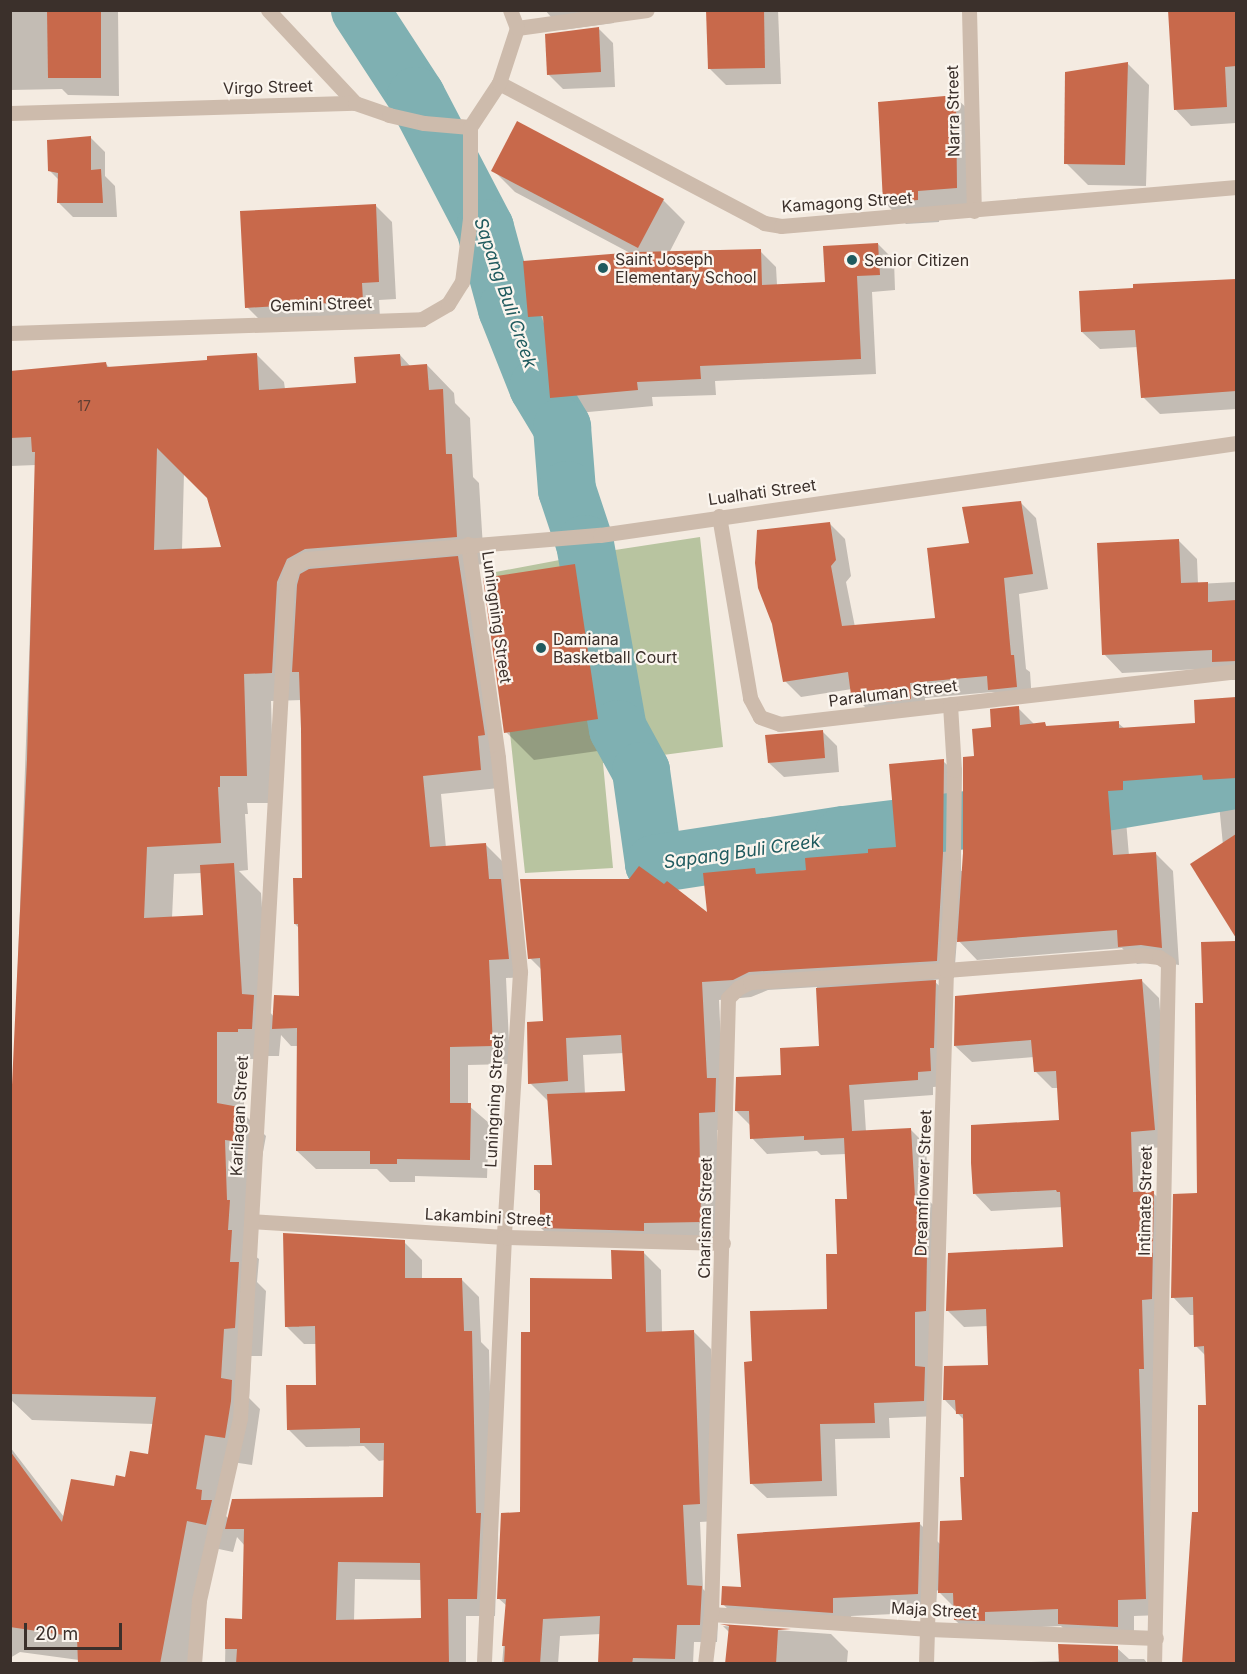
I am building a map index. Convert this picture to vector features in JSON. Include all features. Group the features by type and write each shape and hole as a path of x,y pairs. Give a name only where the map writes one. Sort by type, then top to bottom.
{"street":[{"path":"268,10 355,102"},
{"path":"470,127 499,83 517,28 510,10"},
{"path":"517,28 647,10"},
{"name":"Narra Street","path":"969,10 974,211"},
{"name":"Kamagong Street","path":"499,83 764,223 781,226 1236,187"},
{"name":"Virgo Street","path":"10,113 355,102 389,115 424,123 470,127"},
{"name":"Gemini Street","path":"10,333 422,319 448,304 462,282 470,219 470,127"},
{"name":"Lualhati Street","path":"292,567 306,560 468,544 600,535 1236,442"},
{"name":"Paraluman Street","path":"719,516 750,698 760,717 780,724 1236,671"},
{"name":"Luningning Street","path":"468,544 498,758 520,972 504,1237 484,1664"},
{"name":"Karilagan Street","path":"194,1664 199,1600 240,1418 286,595 292,567"},
{"name":"Dreamflower Street","path":"926,1664 929,1629 946,970 953,854 954,770 950,704"},
{"name":"Intimate Street","path":"946,970 1142,955 1159,957 1168,963 1154,1664"},
{"name":"Charisma Street","path":"705,1664 711,1614 728,998 738,988 750,982 946,970"},
{"name":"Lakambini Street","path":"251,1221 504,1237 723,1243"},
{"name":"Maja Street","path":"711,1614 929,1629 1156,1638"}],"green space":[{"path":"700,537 723,747 603,763 613,868 525,873 510,733 485,574 602,552"}],"building":[{"path":"47,10 101,10 101,78 48,78"},
{"path":"706,10 764,10 765,68 708,69"},
{"path":"1168,10 1236,10 1236,66 1225,67 1227,107 1174,110"},
{"path":"599,27 601,72 547,75 545,34"},
{"path":"1128,62 1125,165 1064,164 1065,72"},
{"path":"956,95 957,188 918,191 918,200 883,203 878,102"},
{"path":"517,121 664,199 638,248 491,171"},
{"path":"91,136 91,170 101,169 103,203 57,203 58,173 48,171 47,140"},
{"path":"376,204 379,282 362,283 363,301 245,308 240,211"},
{"path":"878,243 880,275 857,276 861,359 700,366 701,379 637,382 638,390 550,398 543,316 528,317 523,261 636,252 761,249 762,285 825,282 823,246"},
{"path":"1236,279 1236,391 1141,398 1135,330 1081,332 1079,291 1133,288 1133,284"},
{"path":"257,353 259,390 356,383 354,357 400,354 401,366 427,364 429,390 443,389 446,454 452,454 457,537 305,549 287,559 277,582 272,673 244,674 247,776 220,776 220,787 218,787 221,843 147,847 144,918 203,915 200,865 234,863 242,994 254,995 252,1029 217,1032 217,1103 239,1107 233,1141 225,1140 227,1200 230,1200 228,1230 232,1230 230,1262 239,1262 235,1328 224,1329 221,1378 232,1380 231,1401 225,1438 205,1435 196,1489 202,1490 201,1500 212,1500 206,1525 187,1521 160,1664 78,1664 77,1637 10,1627 10,1451 62,1522 71,1479 114,1486 116,1475 125,1477 130,1451 148,1454 156,1397 10,1394 12,1085 27,759 35,452 32,452 31,437 10,438 10,371 106,362 107,367 207,360 207,356","holes":["157,448 207,498 221,547 154,550"]},
{"path":"1021,501 1033,574 1004,578 1011,655 1014,655 1017,687 988,690 987,676 910,683 911,699 886,702 885,691 851,695 848,672 783,682 772,624 758,588 755,563 757,530 830,522 836,560 831,566 842,626 935,618 927,548 969,543 962,507"},
{"path":"1179,539 1181,583 1208,582 1208,602 1236,600 1236,661 1212,662 1212,650 1102,655 1097,543"},
{"path":"458,556 485,735 478,736 481,770 423,776 430,847 486,843 489,879 501,879 509,959 489,960 493,1046 450,1047 450,1103 471,1103 470,1160 397,1159 397,1164 370,1164 370,1151 296,1151 297,1028 272,1029 274,995 299,996 298,924 294,924 293,878 302,878 299,672 292,672 297,585 300,574 309,569"},
{"name":"Damiana Basketball Court","path":"575,564 598,719 504,733 483,578"},
{"path":"1236,697 1236,778 1203,780 1202,775 1123,781 1123,790 1108,791 1113,855 1156,852 1162,948 1141,945 1118,947 1117,930 957,942 963,853 963,757 974,756 972,729 991,727 990,709 1019,706 1020,725 1045,722 1046,726 1119,721 1119,728 1195,723 1194,700"},
{"path":"823,730 825,758 768,763 765,735"},
{"path":"944,759 943,853 937,961 749,972 733,980 702,982 707,1078 716,1078 715,1112 699,1113 701,1222 644,1223 644,1231 540,1228 540,1190 534,1190 534,1165 552,1165 547,1094 625,1091 621,1035 566,1038 568,1081 528,1084 527,1022 543,1021 540,958 528,959 520,879 629,879 639,866 664,884 667,881 707,912 703,873 755,868 756,874 806,870 805,858 868,853 868,849 896,847 889,764"},
{"path":"1236,834 1236,938 1190,864"},
{"path":"1236,941 1236,1664 1182,1664 1192,1512 1198,1512 1198,1405 1206,1405 1204,1346 1194,1347 1193,1297 1171,1298 1173,1194 1197,1193 1195,1003 1203,1003 1201,942"},
{"path":"1142,979 1155,1130 1131,1132 1133,1192 1154,1191 1152,1299 1142,1300 1144,1369 1139,1369 1146,1599 1118,1600 1118,1627 1058,1624 1058,1609 985,1612 985,1621 954,1620 953,1593 938,1593 940,1521 962,1520 960,1477 964,1477 963,1414 956,1414 955,1400 943,1400 944,1366 988,1365 986,1309 946,1311 948,1253 1063,1247 1060,1192 1056,1190 973,1194 971,1163 971,1125 1059,1120 1056,1071 1034,1072 1031,1040 954,1046 955,996"},
{"path":"936,980 934,1048 930,1048 931,1071 918,1072 918,1080 849,1085 852,1131 911,1128 915,1197 928,1197 926,1311 915,1312 915,1366 925,1367 924,1401 874,1403 875,1423 820,1424 822,1481 750,1484 744,1362 752,1361 750,1311 827,1309 826,1254 837,1254 835,1199 847,1199 844,1138 804,1140 804,1136 750,1139 749,1111 735,1111 736,1077 781,1075 780,1048 819,1046 816,988"},
{"path":"283,1233 405,1240 405,1278 462,1278 464,1331 472,1331 476,1513 481,1513 477,1599 448,1599 449,1664 236,1664 237,1649 225,1649 225,1618 242,1619 244,1529 225,1529 232,1499 383,1497 384,1443 360,1443 360,1428 287,1430 286,1385 316,1385 315,1326 285,1327","holes":["338,1562 420,1563 421,1618 336,1620"]},
{"path":"611,1250 644,1251 646,1332 694,1330 700,1504 683,1505 687,1585 702,1586 700,1625 677,1625 675,1659 633,1658 632,1664 598,1664 600,1616 543,1619 540,1664 504,1664 505,1646 502,1646 506,1599 497,1599 501,1513 520,1512 521,1332 530,1332 530,1278 612,1279"},
{"path":"920,1522 918,1594 833,1598 833,1613 721,1605 722,1586 741,1587 737,1534"},
{"path":"720,1624 791,1629 778,1630 776,1664 725,1664 729,1626"},
{"path":"1058,1644 1118,1646 1118,1664 1059,1664"}],"waterway":[{"name":"Sapang Buli Creek","path":"360,10 416,96 485,228 507,309 538,387 562,427 567,490 585,544 618,729 641,771 654,864 844,835 1088,805 1236,780"}],"place":[{"name":"Senior Citizen","path":"852,260"},
{"name":"Saint Joseph Elementary School","path":"603,268"},
{"name":"Damiana Basketball Court","path":"541,648"}]}
